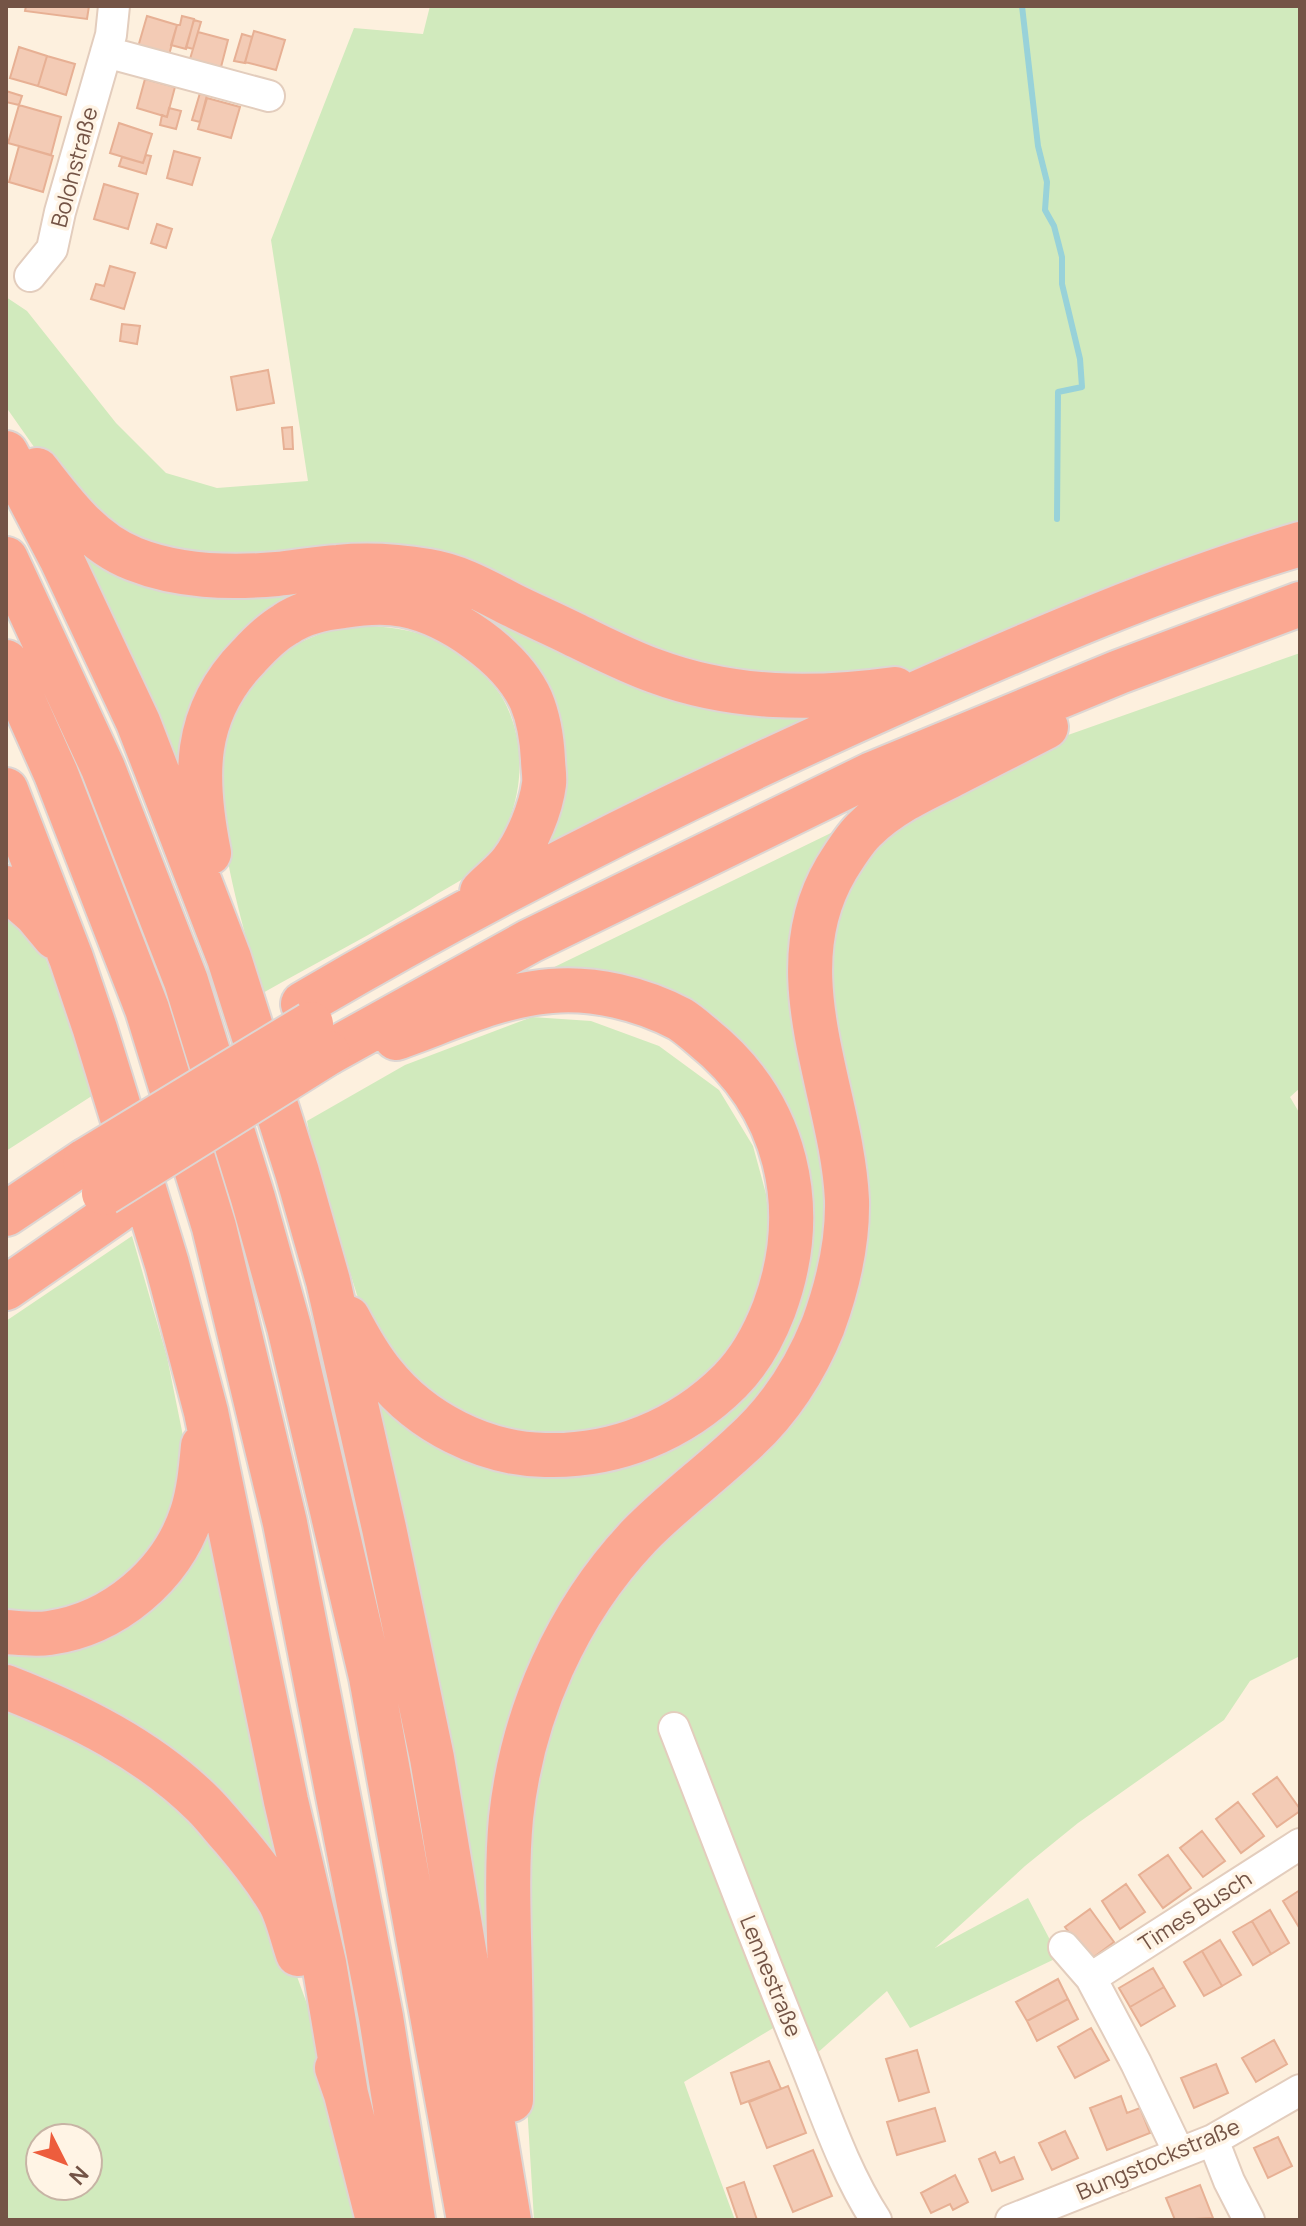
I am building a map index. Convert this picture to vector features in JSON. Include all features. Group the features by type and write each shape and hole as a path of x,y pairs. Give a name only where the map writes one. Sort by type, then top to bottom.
{"highway":[{"path":"6,428 67,509 97,537 130,558 165,570 206,576 384,565 432,572 473,584 613,654 658,672 712,687 762,695 810,697 857,694 895,689 968,671"},
{"path":"6,453 61,558 138,722 229,958 297,1172 328,1281 432,1758 510,2220"},
{"path":"387,954 546,868 700,791 1105,613 1256,557 1300,544"},
{"path":"6,559 103,768 180,966 257,1212 289,1327 371,1677 469,2220"},
{"path":"6,1214 96,1176 320,1039 527,905 713,812 976,693 1193,607 1300,570"},
{"path":"229,958 200,809 200,754 211,711 231,674 259,645 287,623 324,608 364,603 402,604 437,615 485,645 508,667 530,699 542,737 544,783 534,821 512,863 481,892 387,954 320,1039"},
{"path":"6,1289 26,1258 96,1176 320,1039 530,941 872,774 1119,672 1300,604"},
{"path":"396,1038 684,890 859,806 1300,623"},
{"path":"6,662 56,774 147,1009 214,1227 288,1539 381,2017 413,2220"},
{"path":"510,2220 511,1991 507,1877 512,1815 523,1750 542,1693 562,1642 622,1555 655,1520 743,1444 776,1408 801,1372 838,1285 847,1200 839,1145 812,1016 810,964 817,914 827,885 861,832 887,811 1046,727"},
{"path":"6,790 95,1029 167,1264 206,1412 286,1801 324,1963 346,2094"},
{"path":"6,888 35,913 71,958"},
{"path":"320,1039 396,1038 505,999 551,991 594,992 635,1000 681,1020 717,1048 750,1084 770,1119 786,1162 792,1208 791,1249 781,1291 757,1345 732,1379 697,1410 669,1428 613,1449 570,1456 510,1452 486,1445 446,1428 417,1408 384,1375 328,1281"},
{"path":"12,1177 96,1176"},
{"path":"6,1632 47,1634 79,1627 137,1595 160,1572 192,1514 200,1476 206,1412"},
{"path":"6,1687 46,1702 101,1729 149,1759 205,1806 254,1862 281,1904 346,2094 378,2220"}],"street":[{"name":"Bolohstraße","path":"30,276 52,249 111,35 114,6"},
{"path":"106,52 269,96"},
{"name":"Lennestraße","path":"674,1728 842,2154 876,2220"},
{"name":"Times Busch","path":"1091,1978 1300,1844"},
{"path":"1064,1947 1091,1978 1179,2153"},
{"name":"Bungstockstraße","path":"1011,2220 1213,2140 1300,2090"},
{"path":"1213,2140 1249,2220"}],"green space":[{"path":"430,6 1300,6 1300,531 1127,579 920,669 841,679 714,670 585,627 187,557 140,541 108,525 39,454 6,407 6,297 27,311 116,423 166,473 217,488 308,481 271,240 354,28 423,34"},
{"path":"75,533 94,547 370,578 844,706 683,776 537,850 554,781 461,612 277,614 186,803"},
{"path":"346,625 418,633 445,643 465,656 497,690 512,720 518,742 518,788 504,831 477,868 389,923 261,994 226,853 220,780 224,745 240,701 276,659 303,641"},
{"path":"1300,653 1300,1088 1290,1097 1300,1114 1300,1656 1250,1681 1224,1720 1078,1823 1025,1866 935,1948 1028,1898 1059,1957 910,2028 887,1991 815,2055 798,2013 684,2082 735,2220 534,2220 520,1989 529,1785 584,1633 838,1327 823,995 846,881 886,831 941,793 1068,735"},
{"path":"833,832 818,855 796,913 830,1198 820,1291 763,1395 534,1654 499,2064 365,1377 411,1420 659,1447 799,1272 742,1054 544,972"},
{"path":"6,912 44,954 98,1092 6,1151"},
{"path":"532,1017 591,1021 659,1046 719,1090 753,1146 766,1194 772,1247 758,1312 698,1387 634,1423 570,1434 503,1428 477,1419 448,1405 411,1376 371,1322 357,1295 313,1152 307,1121 405,1065"},
{"path":"132,1236 167,1357 183,1436 183,1468 164,1537 112,1588 74,1606 42,1614 6,1613 6,1321"},
{"path":"208,1500 292,1899 6,1669 6,1646 54,1646"},
{"path":"6,1707 32,1716 166,1790 248,1881 295,1971 319,2037 356,2220 6,2220"}],"building":[{"path":"26,6 89,6 87,19 25,11"},
{"path":"147,16 177,25 169,55 138,47"},
{"path":"182,16 194,19 186,49 171,45"},
{"path":"194,20 201,22 193,49 186,47"},
{"path":"254,31 285,40 276,70 245,62"},
{"path":"198,32 228,40 221,67 190,59"},
{"path":"242,34 252,37 245,63 234,61"},
{"path":"19,47 47,56 38,86 10,78"},
{"path":"47,56 75,64 66,95 38,86"},
{"path":"145,79 175,87 167,117 137,108"},
{"path":"6,91 22,96 19,105 6,102"},
{"path":"200,93 207,95 200,122 192,120"},
{"path":"207,98 240,107 231,138 198,129"},
{"path":"19,105 61,117 51,155 8,143"},
{"path":"169,108 181,111 176,129 160,125 162,115 167,117"},
{"path":"119,123 152,134 143,163 110,153"},
{"path":"19,146 53,156 43,192 9,182"},
{"path":"174,151 200,158 192,185 167,178"},
{"path":"146,155 151,156 146,174 119,166 122,157 143,163"},
{"path":"104,184 138,194 128,229 94,219"},
{"path":"157,224 172,229 166,248 151,243"},
{"path":"110,266 135,273 124,309 91,299 96,284 104,286"},
{"path":"122,324 140,326 137,344 120,341"},
{"path":"268,370 274,403 237,410 231,377"},
{"path":"292,427 293,449 284,449 282,428"},
{"path":"1277,1777 1300,1811 1277,1827 1253,1794"},
{"path":"1238,1802 1264,1836 1241,1853 1216,1819"},
{"path":"1202,1831 1225,1861 1203,1877 1180,1848"},
{"path":"1168,1855 1191,1888 1163,1908 1139,1875"},
{"path":"1126,1884 1145,1912 1120,1929 1102,1901"},
{"path":"1300,1890 1300,1929 1283,1901"},
{"path":"1090,1909 1114,1942 1090,1960 1065,1927"},
{"path":"1270,1910 1289,1943 1271,1954 1252,1921"},
{"path":"1252,1921 1271,1954 1253,1965 1233,1932"},
{"path":"1220,1940 1241,1975 1222,1986 1202,1951"},
{"path":"1202,1951 1222,1986 1204,1996 1184,1962"},
{"path":"1153,1968 1164,1987 1130,2007 1119,1988"},
{"path":"1058,1979 1068,1999 1027,2021 1016,2002"},
{"path":"1164,1987 1175,2006 1141,2026 1130,2007"},
{"path":"1068,1999 1078,2019 1037,2041 1027,2021"},
{"path":"1091,2028 1109,2060 1075,2078 1058,2047"},
{"path":"1274,2040 1287,2064 1256,2082 1242,2058"},
{"path":"917,2050 929,2092 899,2101 886,2059"},
{"path":"769,2061 781,2089 741,2104 731,2073"},
{"path":"1216,2064 1228,2093 1194,2108 1181,2078"},
{"path":"788,2086 806,2133 767,2148 749,2102"},
{"path":"1121,2096 1127,2113 1140,2108 1150,2133 1107,2150 1090,2108"},
{"path":"935,2108 945,2141 897,2155 887,2122"},
{"path":"1065,2131 1078,2158 1052,2170 1039,2143"},
{"path":"1278,2137 1292,2166 1268,2178 1254,2148"},
{"path":"813,2150 832,2196 793,2212 774,2166"},
{"path":"995,2152 1000,2163 1014,2157 1023,2179 992,2191 979,2159"},
{"path":"955,2175 968,2202 953,2210 950,2204 931,2213 921,2193"},
{"path":"744,2182 757,2220 738,2220 727,2188"},
{"path":"1200,2185 1213,2218 1175,2220 1166,2198"}],"waterway":[{"path":"1022,6 1038,146 1047,182 1045,210 1054,226 1062,257 1062,284 1080,359 1082,387 1058,392 1057,519"}]}
